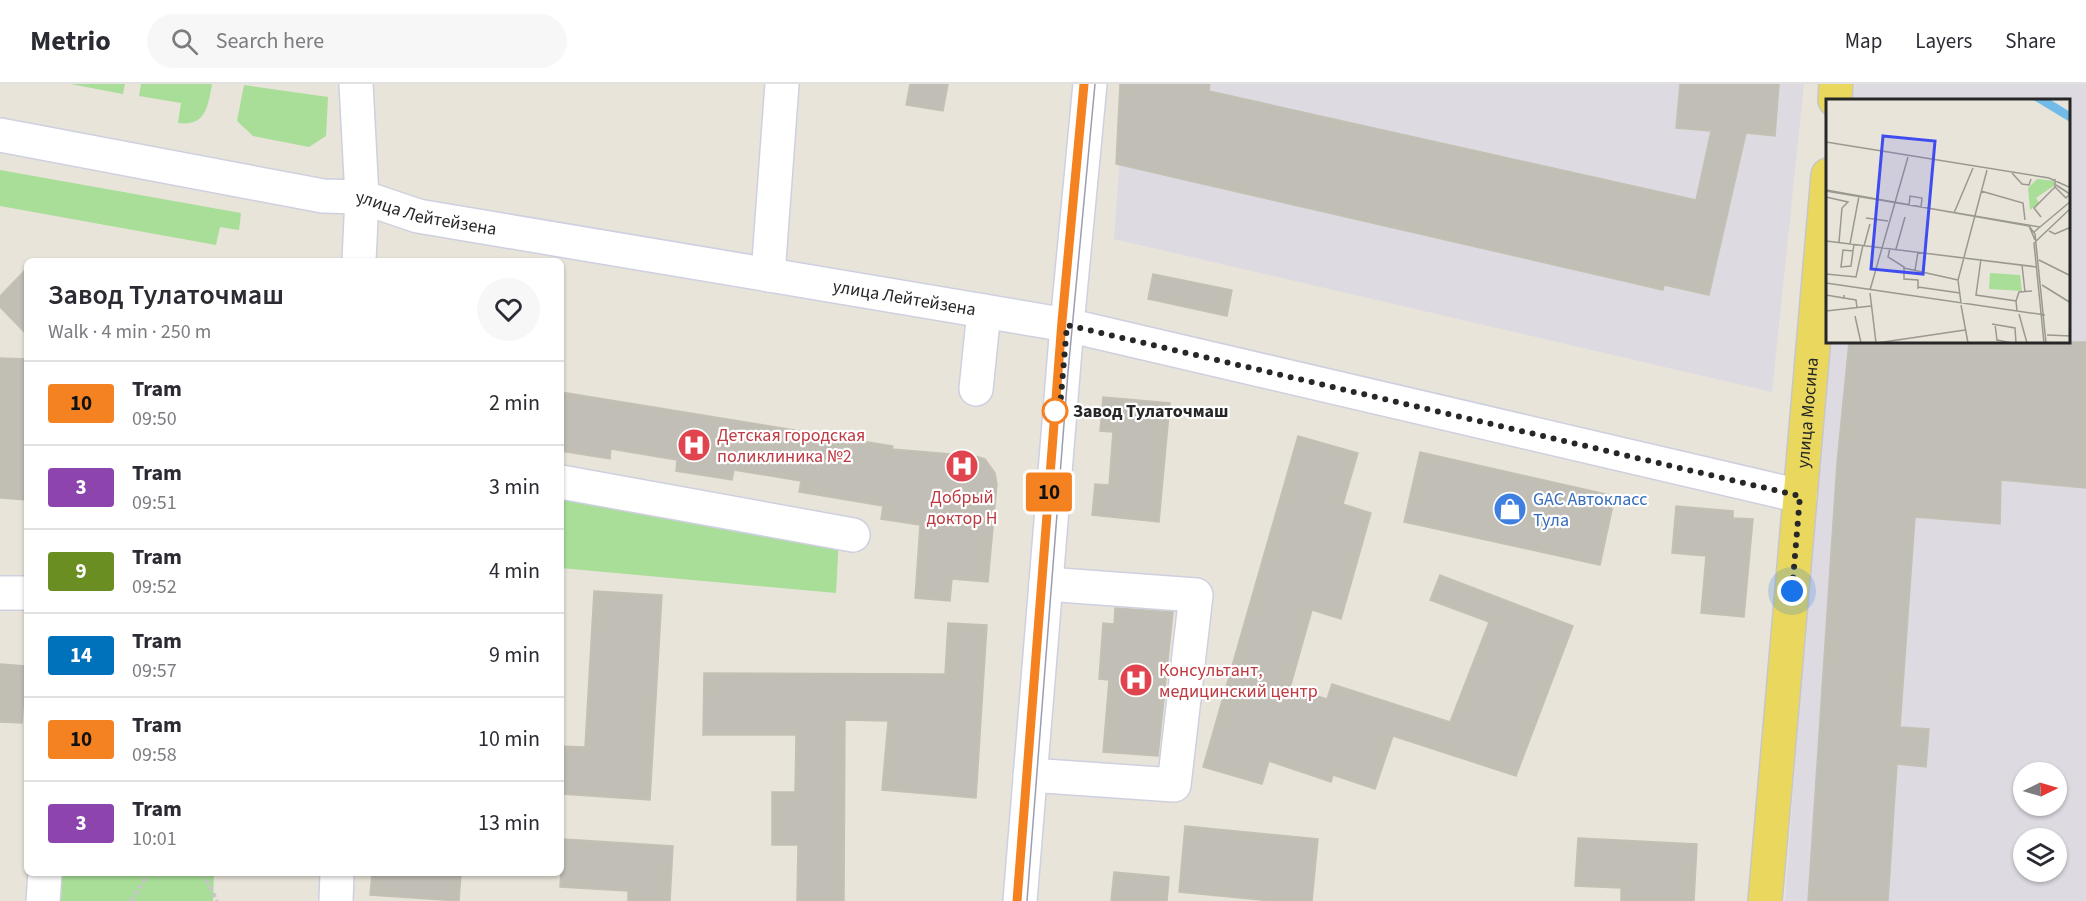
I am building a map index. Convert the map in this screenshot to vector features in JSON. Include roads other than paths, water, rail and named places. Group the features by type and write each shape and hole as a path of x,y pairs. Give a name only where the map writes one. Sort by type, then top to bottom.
{"main road":[{"path":"1834,99 1836,84"},
{"name":"улица Мосина","path":"1765,901 1826,198"}],"street":[{"path":"356,84 362,197 359,258"},
{"path":"768,275 782,84"},
{"path":"1020,901 1067,325 1090,84"},
{"name":"улица Лейтейзена","path":"0,135 323,196 362,197 418,216 1067,325 1800,496"},
{"path":"976,389 984,311"},
{"path":"564,484 853,535"},
{"path":"1030,775 1174,785 1196,595 1046,584"},
{"path":"0,593 24,593"},
{"path":"43,901 45,876"},
{"path":"336,901 337,876"}],"tram line":[{"path":"1017,901 1062,321 1084,84"},
{"name":"10","path":"1017,901 1062,321 1084,84"},
{"path":"1027,901 1068,372 1095,84"}],"place":[{"name":"Завод Тулаточмаш","path":"1055,411"},
{"name":"Детская городская поликлиника №2","path":"694,445"},
{"name":"Добрый доктор Н","path":"962,466"},
{"name":"GAC Автокласс Тула","path":"1510,509"},
{"name":"Консультант, медицинский центр","path":"1136,680"}]}
